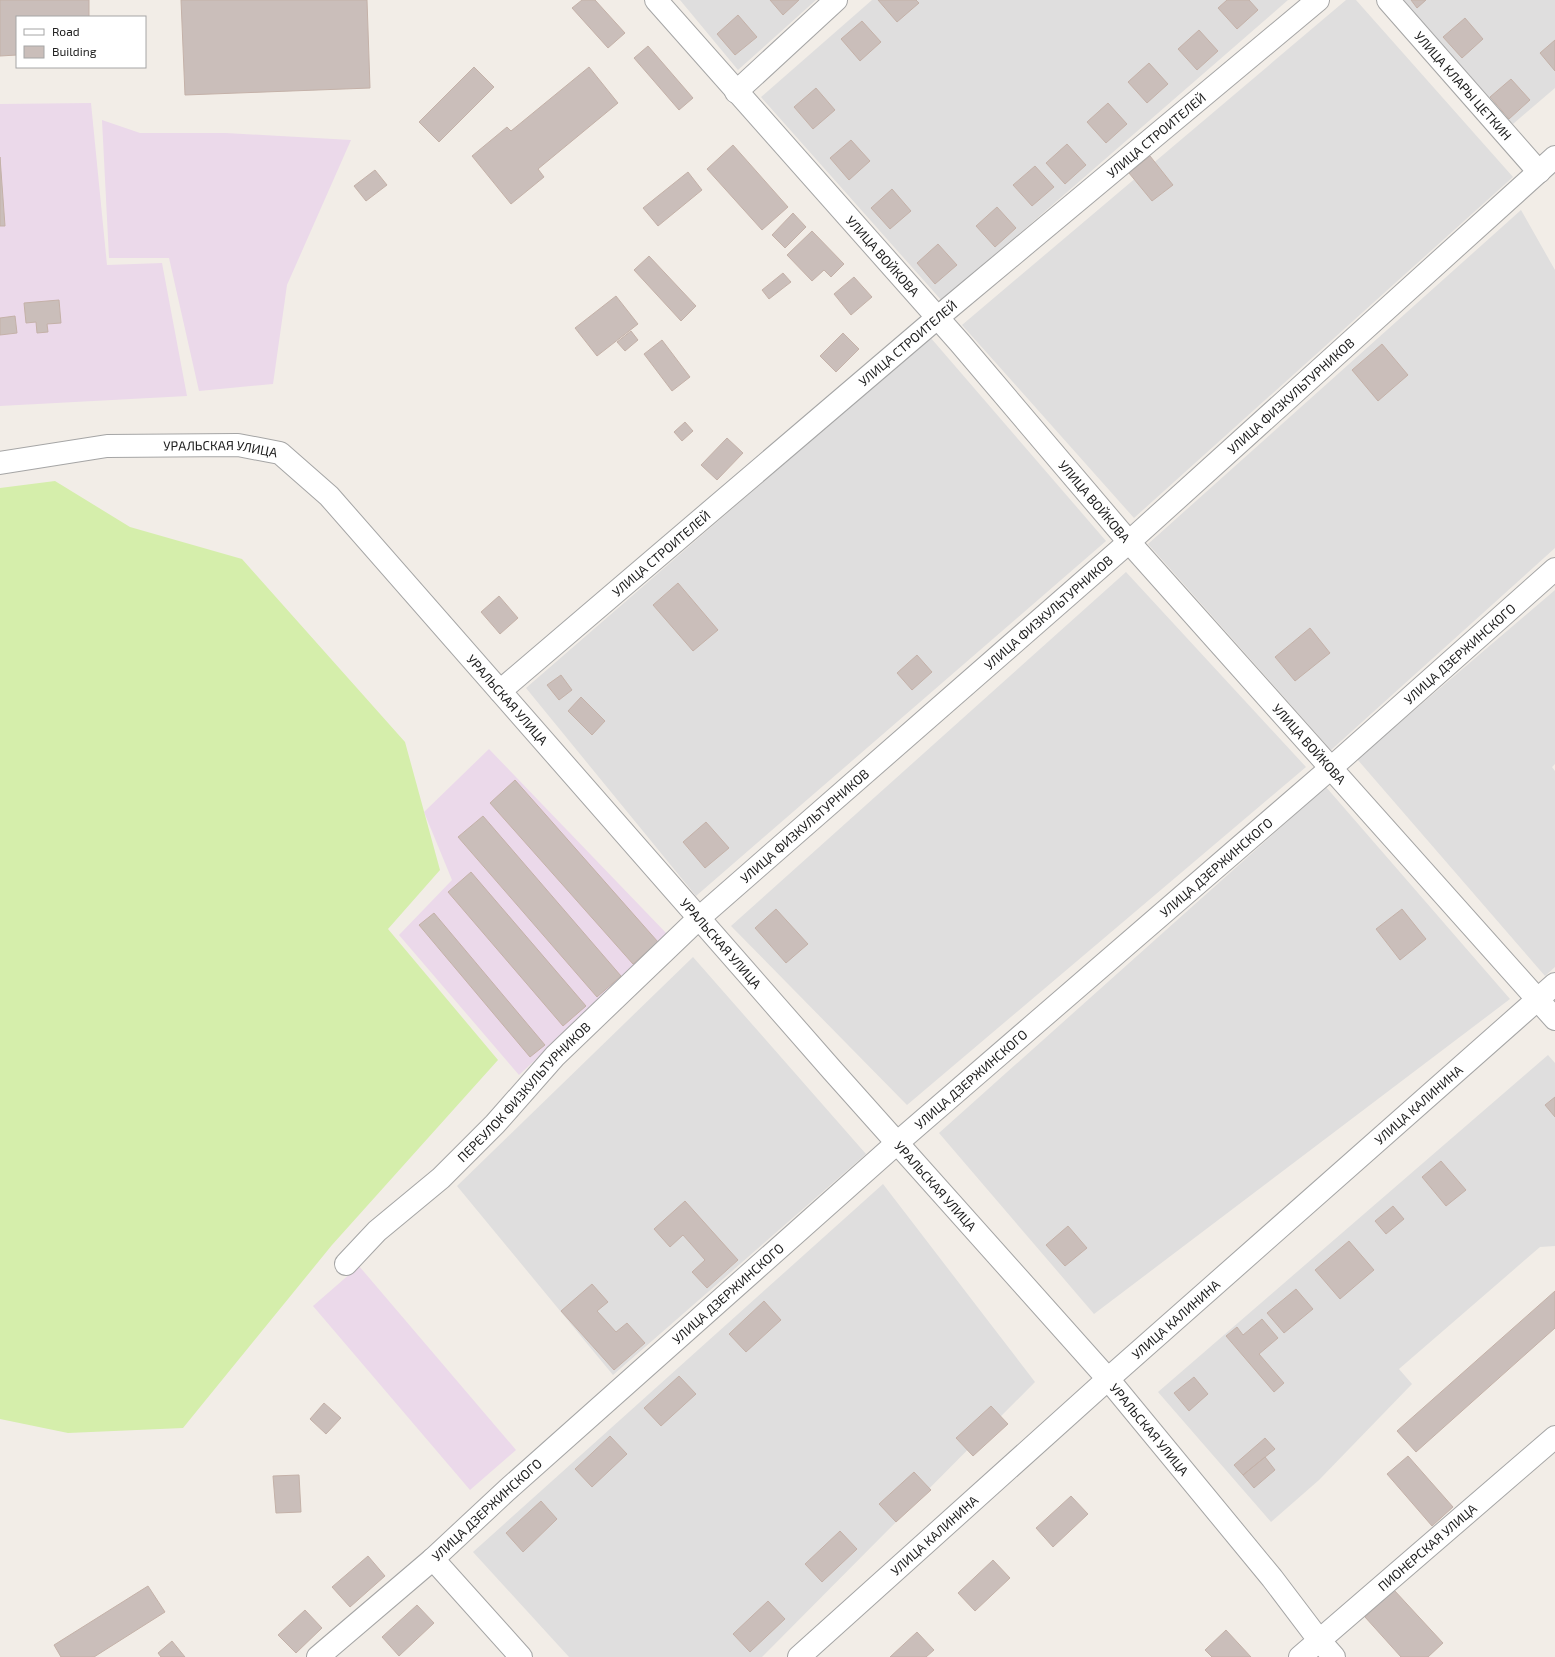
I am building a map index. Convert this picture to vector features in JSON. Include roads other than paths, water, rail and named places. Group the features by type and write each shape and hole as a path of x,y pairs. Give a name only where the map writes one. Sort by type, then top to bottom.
{"street":[{"name":"УЛИЦА ВОЙКОВА","path":"656,0 960,343 1129,542 1555,1019"},
{"path":"736,92 836,0"},
{"name":"УЛИЦА СТРОИТЕЛЕЙ","path":"500,691 937,318 1318,0"},
{"name":"УЛИЦА КЛАРЫ ЦЕТКИН","path":"1388,0 1550,163"},
{"name":"УЛИЦА ФИЗКУЛЬТУРНИКОВ","path":"699,918 1129,542 1550,163"},
{"name":"УРАЛЬСКАЯ УЛИЦА","path":"0,463 107,446 238,445 280,453 329,496 897,1143 1108,1379 1272,1578 1319,1640 1334,1657"},
{"name":"УЛИЦА ДЗЕРЖИНСКОГО","path":"318,1657 433,1558 897,1143 1331,768 1555,569"},
{"name":"ПЕРЕУЛОК ФИЗКУЛЬТУРНИКОВ","path":"346,1264 377,1231 441,1178 495,1124 555,1056 699,918"},
{"name":"УЛИЦА КАЛИНИНА","path":"799,1657 1108,1379 1555,984"},
{"name":"ПИОНЕРСКАЯ УЛИЦА","path":"1300,1657 1555,1437"},
{"path":"433,1558 521,1657"}]}
